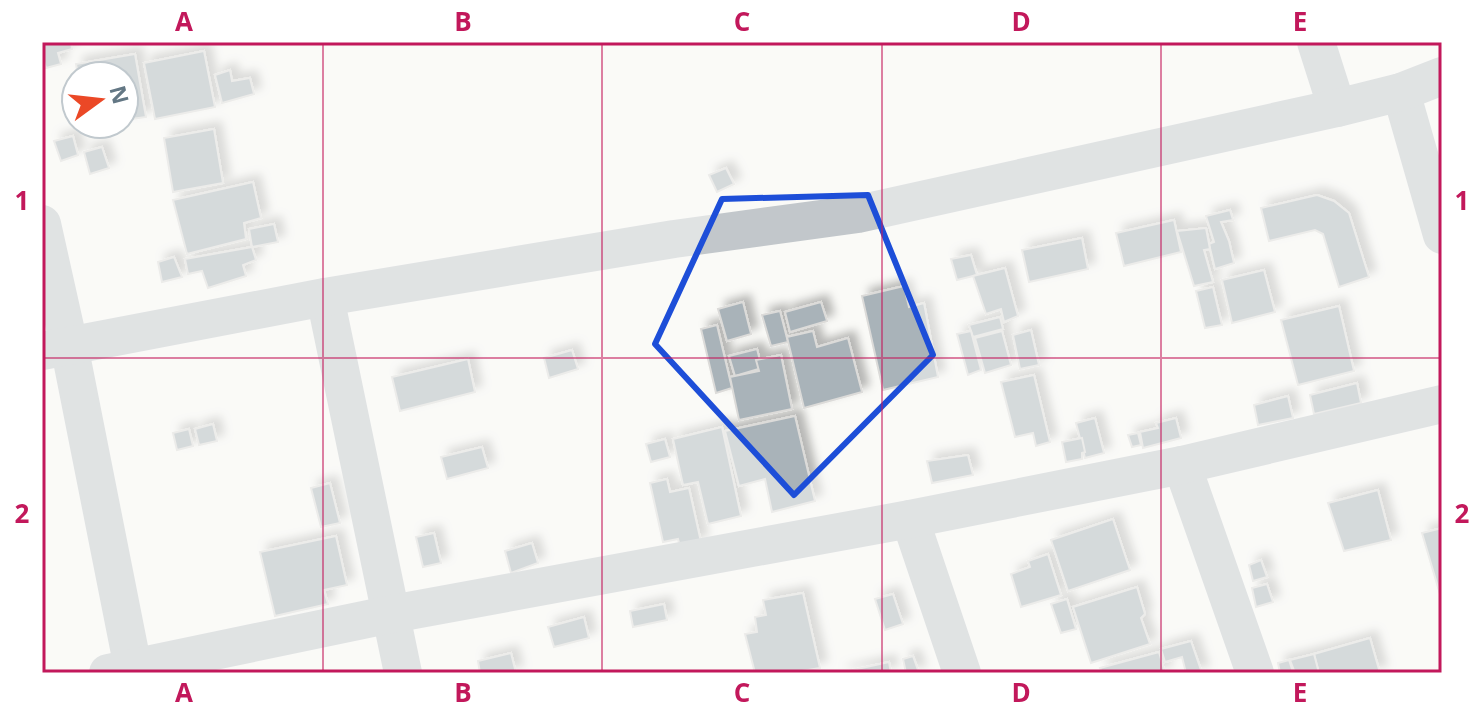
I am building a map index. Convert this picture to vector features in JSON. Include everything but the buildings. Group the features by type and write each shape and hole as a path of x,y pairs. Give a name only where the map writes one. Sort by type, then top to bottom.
{"street":[{"path":"1316,42 1337,108"},
{"path":"55,348 325,297 674,239 858,214 1337,108 1401,92 1442,76"},
{"path":"1401,92 1442,235"},
{"path":"42,224 55,348 125,671 392,614 910,519 1182,465 1442,404"},
{"path":"325,297 403,673"},
{"path":"1182,465 1255,673"},
{"path":"910,519 962,673"}],"highlighted area":[{"path":"868,195 933,355 794,495 655,344 722,199"}]}
